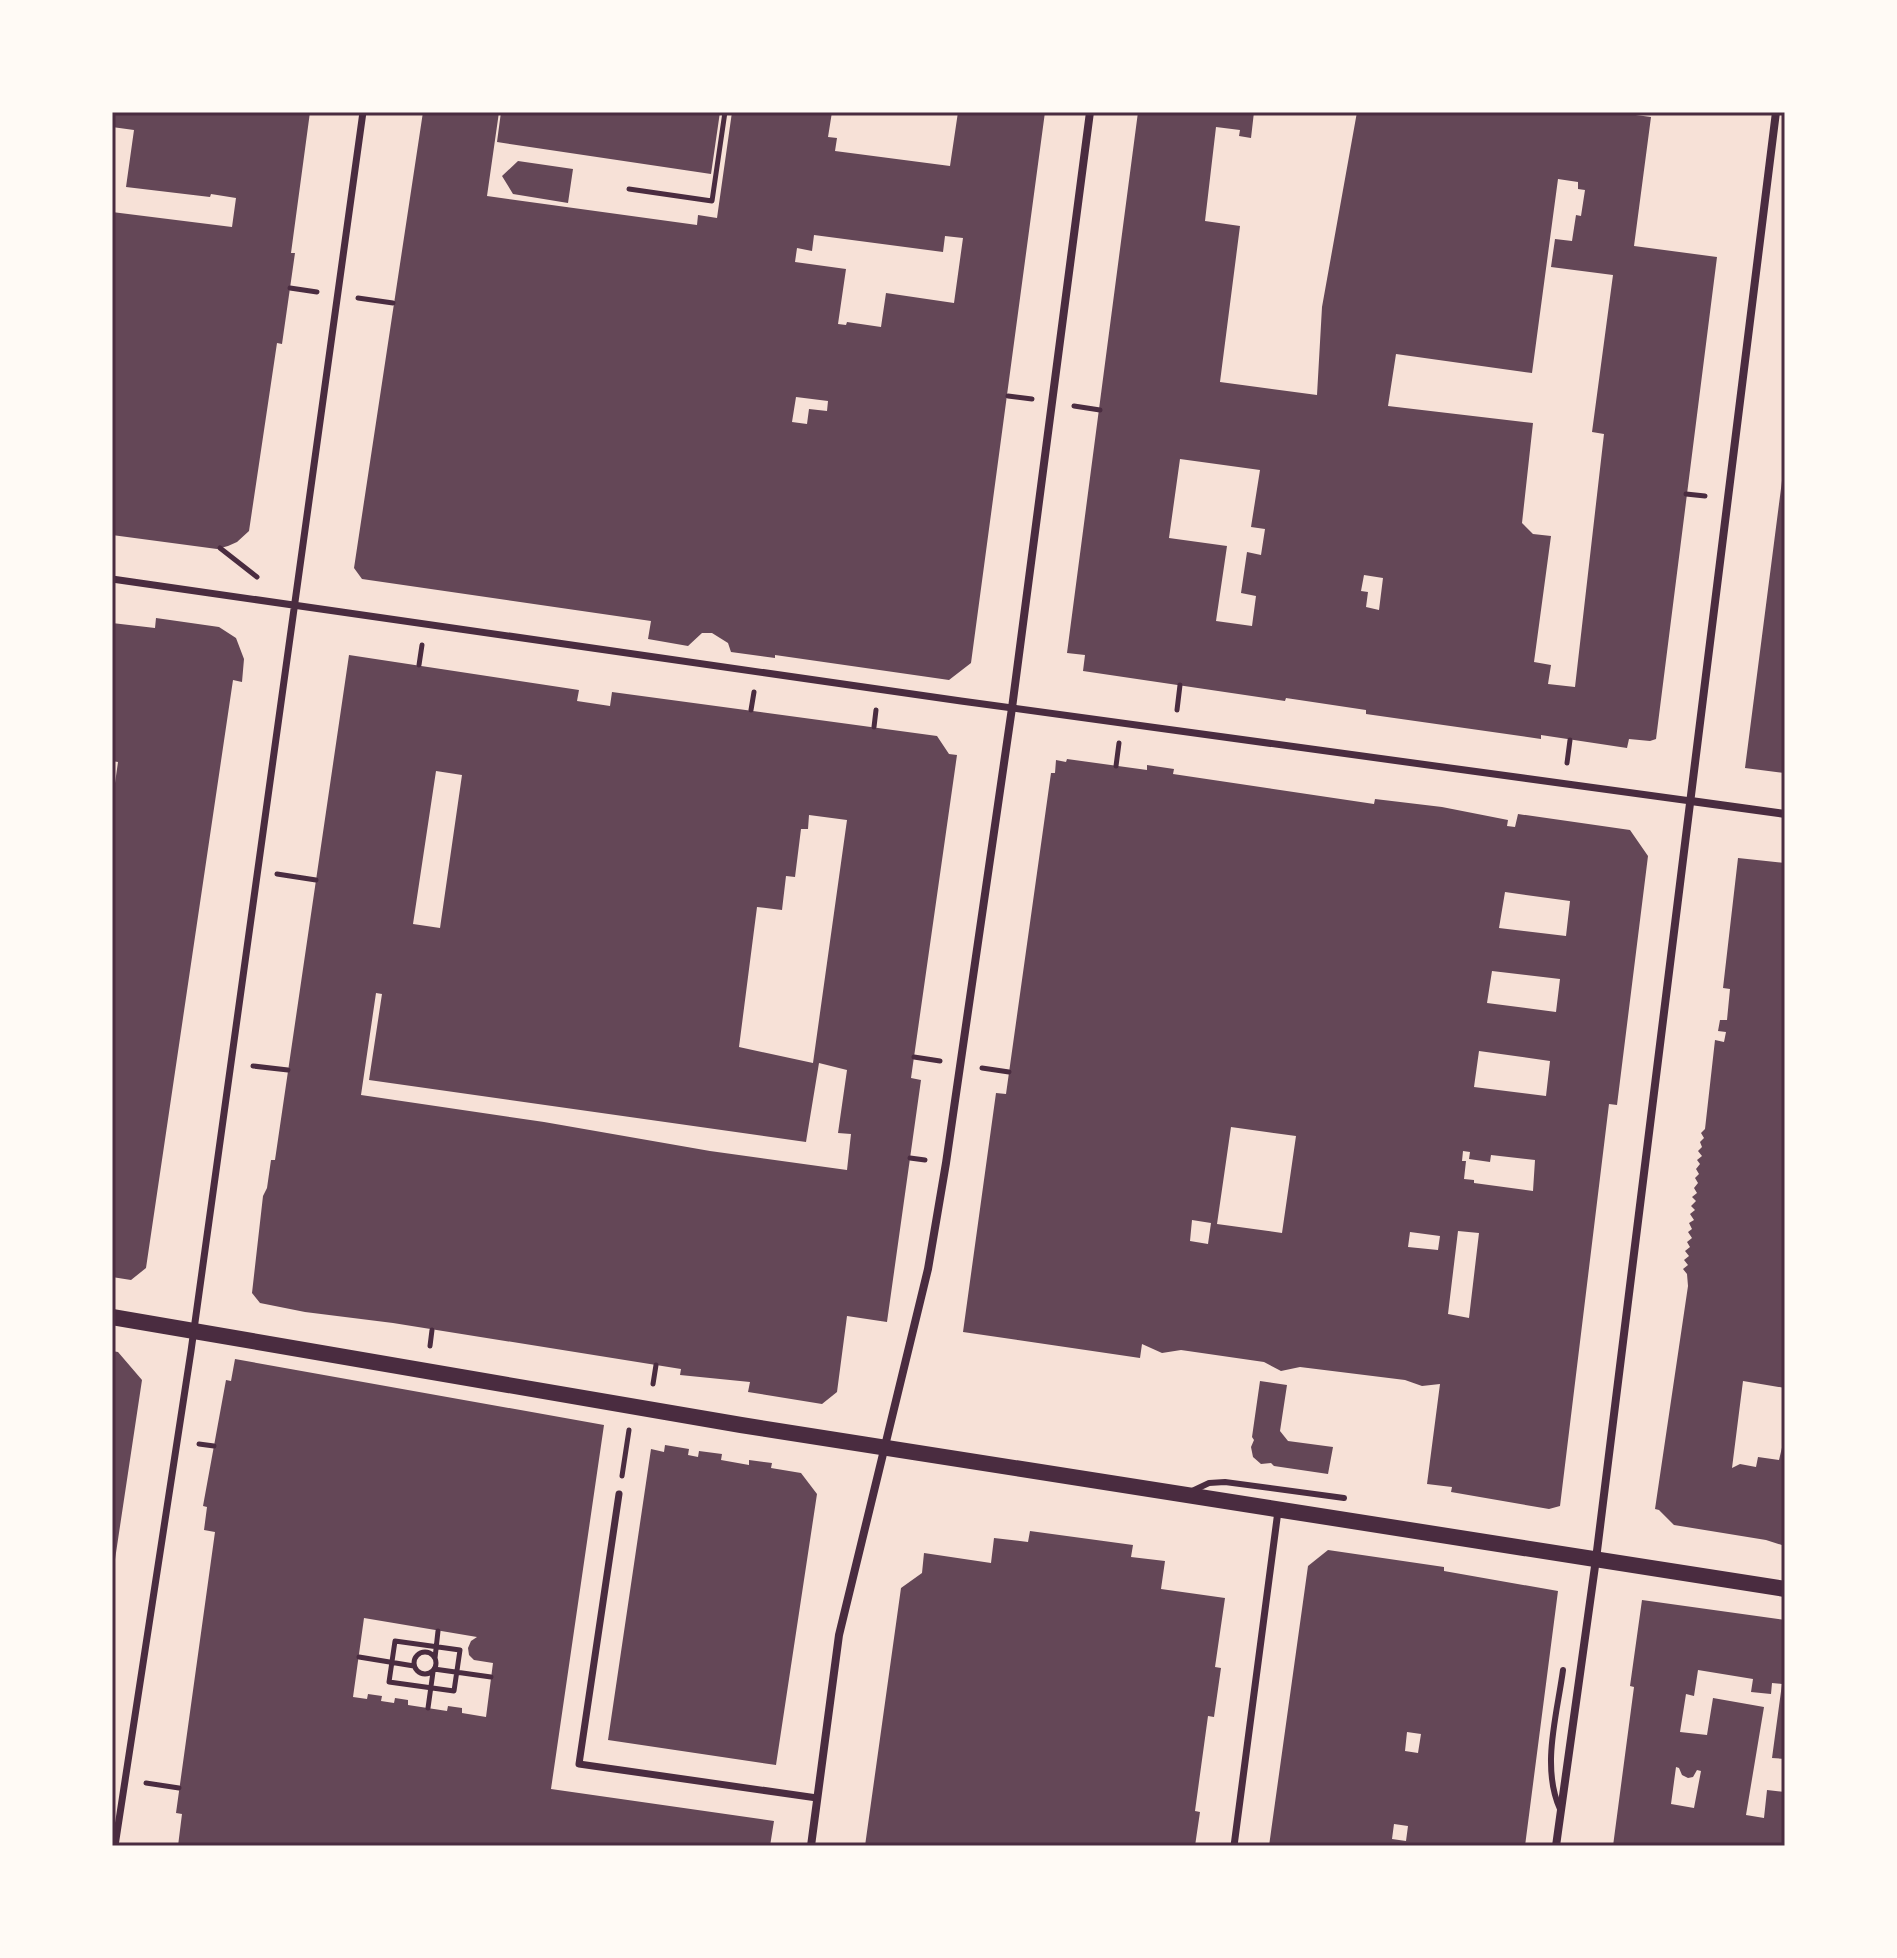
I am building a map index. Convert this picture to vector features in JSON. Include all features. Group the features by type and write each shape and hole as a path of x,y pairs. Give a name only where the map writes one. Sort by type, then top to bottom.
{"main road":[{"path":"112,1317 882,1448 1785,1589"}],"street":[{"path":"115,1846 194,1330 363,112"},
{"path":"811,1846 839,1635 882,1448 928,1269 946,1163 1012,708 1090,112"},
{"path":"1556,1846 1596,1559 1776,112"},
{"path":"112,579 1012,708 1785,814"},
{"path":"619,1494 579,1764 817,1798"},
{"path":"1234,1846 1278,1510"}],"lane":[{"path":"1183,1495 1209,1483 1225,1482 1344,1498"},
{"path":"1561,1812 1551,1786 1550,1767 1563,1670"}],"path":[{"path":"629,189 712,201 725,112"},
{"path":"258,871 316,880"},
{"path":"231,1063 288,1070"},
{"path":"428,1708 438,1631"},
{"path":"395,1641 460,1650 454,1691 389,1682 392,1662 395,1641"},
{"path":"414,1666 419,1654 429,1654 434,1658"},
{"path":"359,1657 414,1666 420,1673 427,1674 434,1670 491,1677"},
{"path":"125,1780 179,1788"}],"building":[{"path":"112,112 310,112 282,344 277,343 249,531 237,542 217,549 112,535 112,212 232,227 236,198 126,187 134,130 112,127"},
{"path":"423,112 499,112 487,196 697,225 698,215 717,218 732,112 832,112 828,137 837,138 835,151 950,166 958,112 1045,112 971,663 949,680 775,655 775,658 731,652 728,643 712,633 702,633 688,646 648,639 651,621 362,579 354,568","holes":["814,235 943,252 945,236 963,238 954,303 886,293 881,327 847,322 846,325 838,324 846,269 795,262 797,248 812,251","796,397 828,401 827,411 809,409 807,424 792,422"]},
{"path":"501,112 720,112 711,174 497,142"},
{"path":"1138,112 1254,112 1251,138 1239,136 1240,130 1216,127 1205,221 1240,226 1220,382 1317,395 1322,307 1357,112 1613,112 1651,117 1634,246 1717,257 1656,739 1629,739 1627,748 1366,714 1366,710 1083,671 1085,655 1067,653","holes":["1558,179 1578,182 1578,189 1585,190 1581,216 1576,215 1572,241 1555,239 1551,267 1613,275 1592,432 1604,434 1575,687 1548,684 1551,665 1534,662 1551,536 1533,534 1522,523 1533,423 1388,406 1396,354 1532,373","1180,459 1260,470 1251,527 1265,529 1261,555 1247,552 1241,593 1256,596 1252,626 1216,621 1227,546 1169,538","1364,575 1383,578 1379,610 1366,607 1368,592 1361,591"]},
{"path":"518,161 573,169 568,203 513,194 502,176"},
{"path":"1785,473 1785,773 1745,768"},
{"path":"156,618 219,627 236,638 244,659 242,682 233,680 146,1268 131,1280 112,1277 112,804 118,762 112,761 112,623 155,628"},
{"path":"349,655 579,690 577,701 610,706 612,692 937,736 949,754 957,755 911,1078 921,1080 887,1322 847,1316 837,1392 822,1404 748,1392 750,1382 680,1375 681,1369 260,1303 252,1293 263,1196 271,1160 275,1160","holes":["436,771 462,775 440,928 413,924","809,815 847,820 813,1063 739,1047 757,907 782,910 786,876 795,877 801,829 808,829","376,993 382,994 369,1080 806,1142 819,1063 847,1070 838,1133 851,1134 847,1170 361,1095"]},
{"path":"1067,759 1147,770 1147,765 1174,769 1173,774 1374,804 1375,799 1442,807 1508,820 1507,826 1515,827 1518,814 1630,830 1648,856 1617,1105 1609,1104 1560,1506 1549,1509 1451,1492 1452,1487 1427,1484 1440,1384 1422,1386 1405,1380 1300,1367 1281,1371 1264,1362 1181,1350 1162,1353 1142,1344 1140,1358 963,1332 996,1093 1006,1094 1051,773 1055,773 1056,760 1066,762","holes":["1505,892 1570,901 1566,936 1499,928","1492,971 1560,979 1556,1012 1487,1003","1479,1051 1550,1061 1546,1096 1474,1087","1231,1127 1296,1136 1282,1233 1217,1224","1463,1151 1470,1152 1469,1159 1490,1162 1491,1155 1535,1160 1533,1191 1464,1179 1466,1161 1462,1161","1192,1220 1211,1223 1208,1244 1190,1241","1458,1231 1479,1233 1469,1318 1448,1314","1410,1232 1440,1236 1438,1250 1408,1247"]},
{"path":"1738,858 1785,863 1785,1388 1743,1381 1732,1468 1740,1464 1756,1467 1758,1457 1779,1460 1785,1435 1785,1546 1674,1525 1655,1509 1688,1286 1687,1274 1683,1269 1688,1265 1684,1260 1689,1256 1685,1251 1690,1247 1687,1242 1692,1238 1688,1232 1692,1229 1689,1223 1694,1220 1690,1214 1695,1210 1691,1206 1696,1201 1692,1197 1697,1193 1695,1178 1699,1174 1696,1169 1700,1164 1697,1160 1702,1156 1698,1151 1704,1138 1701,1133 1705,1129 1715,1040 1724,1042 1726,1032 1718,1031 1720,1020 1727,1020 1730,989 1723,988"},
{"path":"112,1351 118,1352 142,1380 114,1566"},
{"path":"235,1359 604,1425 551,1789 774,1821 770,1846 178,1846 182,1814 176,1813 215,1532 204,1530 207,1507 203,1506 226,1380 231,1381","holes":["364,1618 477,1637 471,1641 469,1655 474,1660 493,1663 486,1717 462,1713 462,1708 448,1706 447,1711 408,1705 408,1700 395,1698 394,1703 381,1701 382,1696 368,1694 367,1699 353,1697"]},
{"path":"1260,1381 1287,1385 1280,1431 1288,1441 1333,1447 1328,1474 1271,1463 1261,1464 1253,1457 1251,1447"},
{"path":"665,1445 689,1449 688,1455 698,1457 699,1451 722,1454 721,1460 749,1465 749,1460 772,1463 771,1468 801,1473 817,1494 776,1765 608,1740 651,1449 664,1452"},
{"path":"1030,1531 1133,1545 1131,1557 1165,1561 1161,1589 1225,1598 1215,1667 1221,1668 1214,1717 1208,1716 1195,1811 1200,1812 1195,1846 865,1846 901,1588 922,1573 924,1553 991,1563 994,1538 1028,1542"},
{"path":"1328,1550 1444,1567 1444,1571 1558,1591 1525,1846 1269,1846 1308,1566","holes":["1407,1732 1421,1734 1418,1753 1405,1751","1394,1824 1408,1826 1406,1841 1392,1839"]},
{"path":"1642,1600 1785,1620 1785,1759 1772,1758 1782,1684 1772,1683 1771,1694 1751,1692 1753,1679 1698,1670 1694,1696 1686,1694 1680,1732 1707,1735 1713,1698 1764,1707 1746,1815 1764,1818 1767,1790 1785,1792 1785,1846 1613,1846 1634,1687 1630,1686","holes":["1676,1767 1682,1775 1688,1778 1693,1777 1697,1770 1701,1771 1694,1808 1671,1804"]}]}
